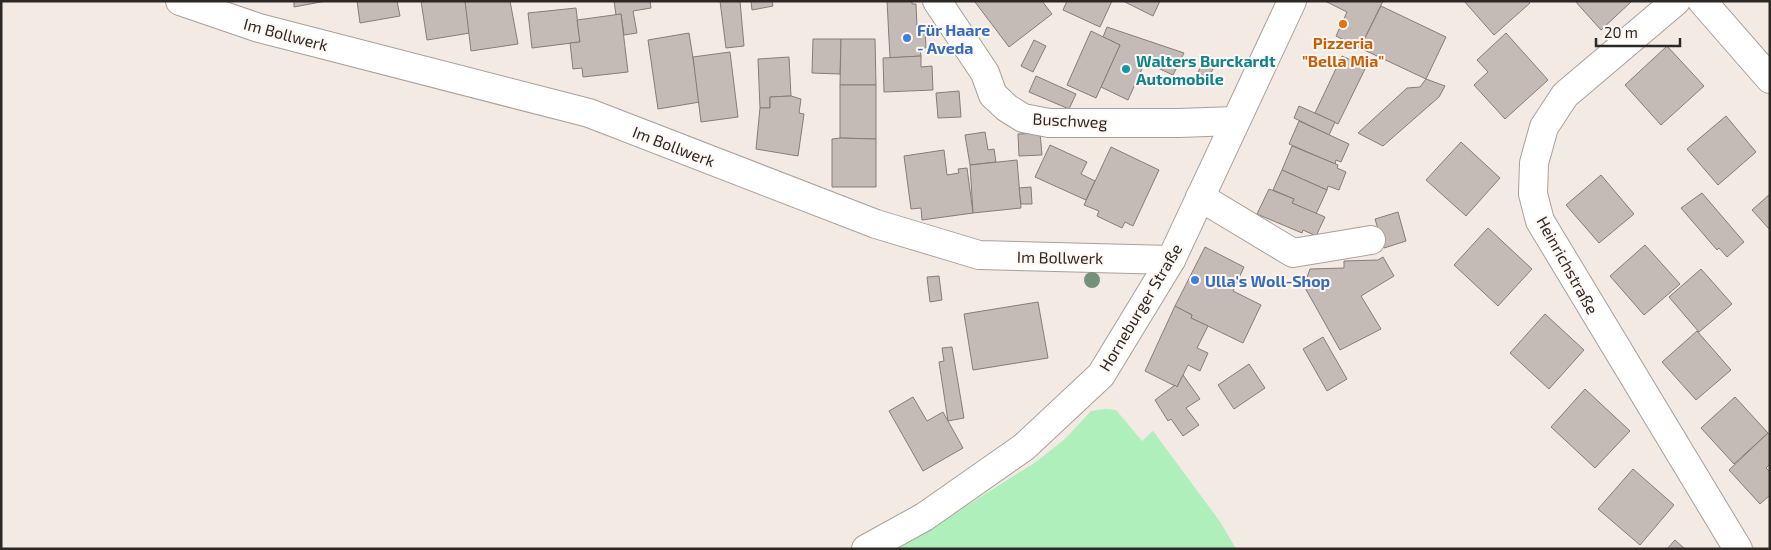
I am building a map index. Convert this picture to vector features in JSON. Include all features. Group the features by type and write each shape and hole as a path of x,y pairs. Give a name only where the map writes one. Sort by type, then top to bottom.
{"street":[{"name":"Im Bollwerk","path":"180,1 259,28 589,113 876,224 979,255 1171,260"},
{"name":"Buschweg","path":"937,1 985,72 993,95 1007,108 1023,118 1049,123 1235,121"},
{"name":"Horneburger Straße","path":"866,549 924,517 1024,448 1100,374 1171,260 1292,1"},
{"name":"Heinrichstraße","path":"1676,1 1565,95 1544,127 1534,163 1533,194 1540,221 1738,549"},
{"path":"1702,1 1770,79"},
{"path":"1200,197 1293,253 1371,240"}],"green space":[{"path":"1116,410 1142,441 1153,431 1221,523 1236,549 892,549 925,532 1036,462 1066,438 1091,411"}],"building":[{"path":"294,1 326,1 294,7"},
{"path":"357,1 397,1 400,16 360,23"},
{"path":"421,1 465,1 470,33 427,40"},
{"path":"465,1 510,1 518,44 471,51"},
{"path":"614,1 650,1 651,8 633,11 637,33 624,35 621,14 616,15"},
{"path":"720,1 740,1 744,46 726,48"},
{"path":"751,1 772,1 773,6 752,10"},
{"name":"Für Haare - Aveda","path":"887,1 912,1 912,4 916,4 917,27 925,27 926,48 920,48 921,56 890,58"},
{"path":"976,1 1042,1 1052,14 1009,47"},
{"path":"1067,1 1112,1 1100,27 1063,10"},
{"path":"1123,1 1160,1 1153,16"},
{"path":"1325,1 1383,1 1360,48 1336,36 1347,12"},
{"path":"1464,1 1528,1 1530,3 1494,35"},
{"path":"1575,1 1632,1 1601,30"},
{"path":"1381,6 1446,37 1426,79 1360,48"},
{"path":"576,8 580,42 532,48 528,13"},
{"path":"621,14 628,72 583,77 582,68 573,69 570,43 580,42 577,20"},
{"name":"Walters Burckardt Automobile","path":"1107,27 1184,53 1173,75 1145,62 1128,100 1101,87 1120,45 1103,37"},
{"name":"Walters Burckardt Automobile","path":"1091,31 1120,45 1096,98 1067,85"},
{"path":"689,33 700,102 658,109 648,40"},
{"path":"1506,33 1548,80 1505,119 1474,85 1488,72 1477,60"},
{"path":"813,39 841,39 840,74 812,73"},
{"path":"841,39 875,39 876,85 840,85"},
{"path":"1034,40 1046,46 1033,72 1021,66"},
{"path":"1667,46 1704,86 1661,125 1625,85"},
{"path":"730,52 738,117 701,122 693,57"},
{"path":"1206,55 1217,60 1205,86 1194,81"},
{"path":"921,56 921,67 932,66 933,90 884,92 883,58"},
{"path":"1342,56 1366,67 1338,124 1315,113"},
{"path":"789,57 791,96 770,97 770,108 760,108 758,59"},
{"path":"1036,76 1076,94 1069,109 1029,92"},
{"path":"1426,79 1445,86 1439,97 1383,146 1358,133 1407,88 1420,87"},
{"path":"840,85 876,85 876,139 840,138"},
{"path":"959,91 961,117 938,118 936,93"},
{"path":"791,96 801,99 799,113 804,114 798,156 756,149 760,108 770,108 770,97"},
{"path":"1299,106 1335,122 1329,135 1294,118"},
{"path":"1726,116 1756,152 1718,185 1687,149"},
{"path":"1299,121 1349,144 1341,162 1336,160 1335,164 1289,144"},
{"path":"985,132 988,150 994,149 996,162 970,165 965,135"},
{"path":"1040,133 1042,155 1019,156 1018,134"},
{"path":"832,139 876,139 876,187 832,187"},
{"path":"1461,142 1500,178 1466,216 1426,180"},
{"path":"1050,145 1087,162 1081,174 1095,181 1086,200 1035,177"},
{"path":"1292,146 1338,165 1337,168 1346,172 1339,190 1328,186 1327,190 1282,170"},
{"path":"1111,147 1159,170 1133,226 1125,222 1122,228 1097,216 1099,211 1084,205"},
{"path":"944,150 947,175 959,173 958,169 967,168 973,213 922,220 921,208 911,209 904,156"},
{"path":"1017,160 1021,208 973,213 970,165"},
{"path":"1282,170 1327,190 1316,214 1292,203 1294,199 1273,190"},
{"path":"1601,175 1634,214 1599,243 1566,205"},
{"path":"1031,187 1032,204 1021,204 1019,188"},
{"path":"1269,189 1294,199 1292,203 1325,217 1316,236 1303,230 1302,233 1257,214"},
{"path":"1702,193 1744,242 1727,257 1719,248 1717,250 1681,208"},
{"path":"1770,194 1770,230 1752,210"},
{"path":"1398,212 1406,241 1384,248 1375,219"},
{"path":"1488,228 1532,269 1498,306 1454,265"},
{"path":"1645,245 1680,284 1644,315 1610,276"},
{"path":"1205,247 1244,267 1233,291 1261,305 1243,343 1191,318 1192,315 1175,306"},
{"path":"1383,257 1394,276 1361,296 1381,329 1340,350 1304,286 1310,269 1344,268 1344,261 1378,260"},
{"path":"1701,269 1732,304 1699,332 1669,297"},
{"path":"939,276 942,300 930,302 927,277"},
{"path":"1038,302 1048,358 973,370 964,314"},
{"path":"1175,306 1192,315 1191,318 1208,326 1197,348 1208,353 1200,371 1188,365 1177,387 1145,371"},
{"path":"1545,314 1584,350 1549,389 1510,353"},
{"path":"1697,331 1731,370 1696,400 1662,362"},
{"path":"1323,337 1347,379 1327,391 1303,349"},
{"path":"952,347 964,418 948,421 939,362 944,361 942,348"},
{"path":"1249,364 1265,388 1234,409 1218,385"},
{"path":"1183,375 1200,399 1186,408 1199,425 1183,436 1171,419 1168,421 1155,400 1175,385 1177,387"},
{"path":"1585,389 1630,431 1595,468 1551,427"},
{"path":"913,397 927,421 943,412 963,448 923,471 889,411"},
{"path":"1735,397 1768,433 1734,464 1701,428"},
{"path":"1768,433 1770,435 1770,464 1766,468 1770,472 1770,495 1760,504 1729,470"},
{"path":"1633,469 1674,505 1640,545 1598,509"},
{"path":"1675,540 1685,549 1667,549"}],"place":[{"name":"Pizzeria \"Bella Mia\"","path":"1343,24"},
{"name":"Für Haare - Aveda","path":"907,38"},
{"name":"Walters Burckardt Automobile","path":"1126,69"},
{"name":"Ulla's Woll-Shop","path":"1195,280"}]}
